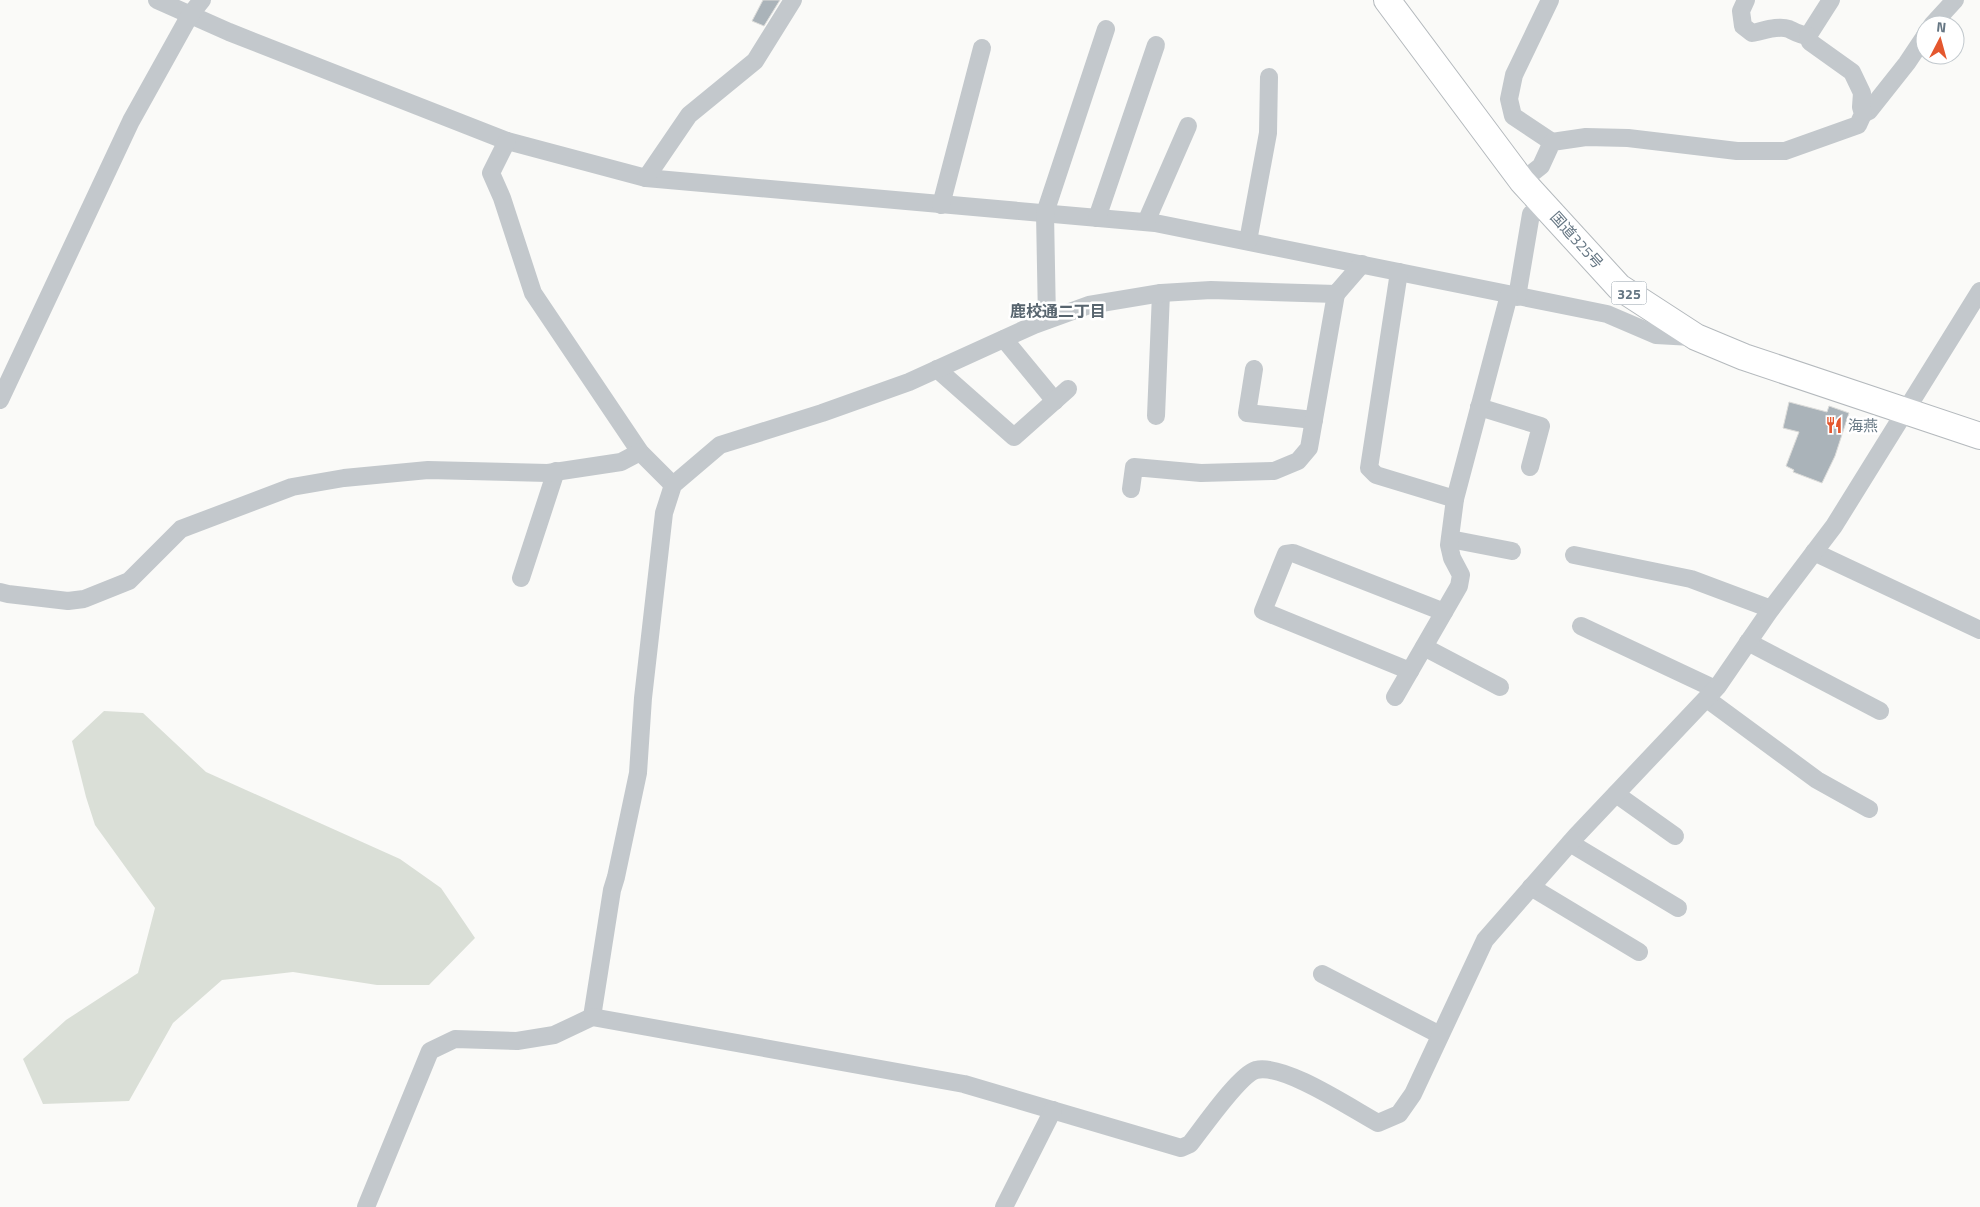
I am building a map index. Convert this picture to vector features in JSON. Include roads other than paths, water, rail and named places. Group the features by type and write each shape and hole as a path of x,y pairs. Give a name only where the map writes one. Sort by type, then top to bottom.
{"highway":[{"name":"国道325号","path":"1387,0 1522,181 1619,287 1696,337 1744,357 1980,436"}],"street":[{"path":"157,0 229,32 507,141 646,178 1146,222 1607,314 1656,334 1696,337"},
{"path":"0,400 131,121 190,15 202,0"},
{"path":"646,178 689,115 755,61 793,0"},
{"path":"1550,0 1514,75 1509,99 1513,116 1552,142 1586,137 1628,138 1737,151 1785,151 1858,125 1863,114 1862,93 1852,72 1810,42 1808,36"},
{"path":"1746,0 1741,11 1743,26 1752,33 1782,28 1791,30 1796,34 1808,36"},
{"path":"1808,36 1831,0"},
{"path":"1941,15 1954,0"},
{"path":"1047,320 1045,213 1106,29"},
{"path":"1097,218 1156,45"},
{"path":"941,204 982,48"},
{"path":"1863,114 1869,111 1875,104 1915,51"},
{"path":"1248,242 1268,133 1268,77"},
{"path":"1146,222 1188,126"},
{"path":"507,141 491,173 502,198 533,292 640,452 673,485"},
{"path":"1522,181 1541,166 1552,142"},
{"path":"1395,697 1459,586 1461,575 1452,558 1449,546 1455,499 1479,406 1513,296 1531,214 1543,202"},
{"path":"1131,489 1134,467 1201,473 1274,471 1298,460 1310,448 1336,294 1362,264"},
{"path":"1399,272 1369,468 1376,475 1455,499"},
{"path":"1607,314 1619,287"},
{"path":"592,1017 612,890 638,773 643,698 664,513 673,485 720,446 909,382 1004,338 1090,305 1161,293 1211,290 1336,294"},
{"path":"366,1207 430,1051 455,1039 517,1040 554,1036 592,1017 964,1084 1181,1148 1190,1144 1230,1092 1255,1070 1273,1069 1297,1078 1378,1123 1399,1114 1412,1094 1485,940 1570,843 1711,694 1771,609 1834,526 1980,291"},
{"path":"1156,416 1161,293"},
{"path":"1004,338 1055,401"},
{"path":"937,369 1014,437 1068,389"},
{"path":"1254,370 1247,414 1314,420"},
{"path":"1479,406 1542,426 1530,467"},
{"path":"0,592 68,601 84,599 129,581 181,529 292,487 344,478 428,470 556,471 621,462 640,452"},
{"path":"521,578 556,471"},
{"path":"1450,539 1512,551"},
{"path":"1814,552 1980,630"},
{"path":"1410,671 1264,611 1286,554 1293,553 1444,612"},
{"path":"1574,555 1691,579 1771,609"},
{"path":"1581,626 1711,694 1817,780 1870,809"},
{"path":"1748,642 1880,711"},
{"path":"1424,647 1500,687"},
{"path":"1616,794 1675,836"},
{"path":"1570,843 1678,908"},
{"path":"1531,887 1639,952"},
{"path":"1322,974 1440,1035"},
{"path":"1004,1207 1053,1110"}],"place":[{"name":"海燕","path":"1834,425"}],"district":[{"name":"鹿校通二丁目","path":"1058,311"}]}
